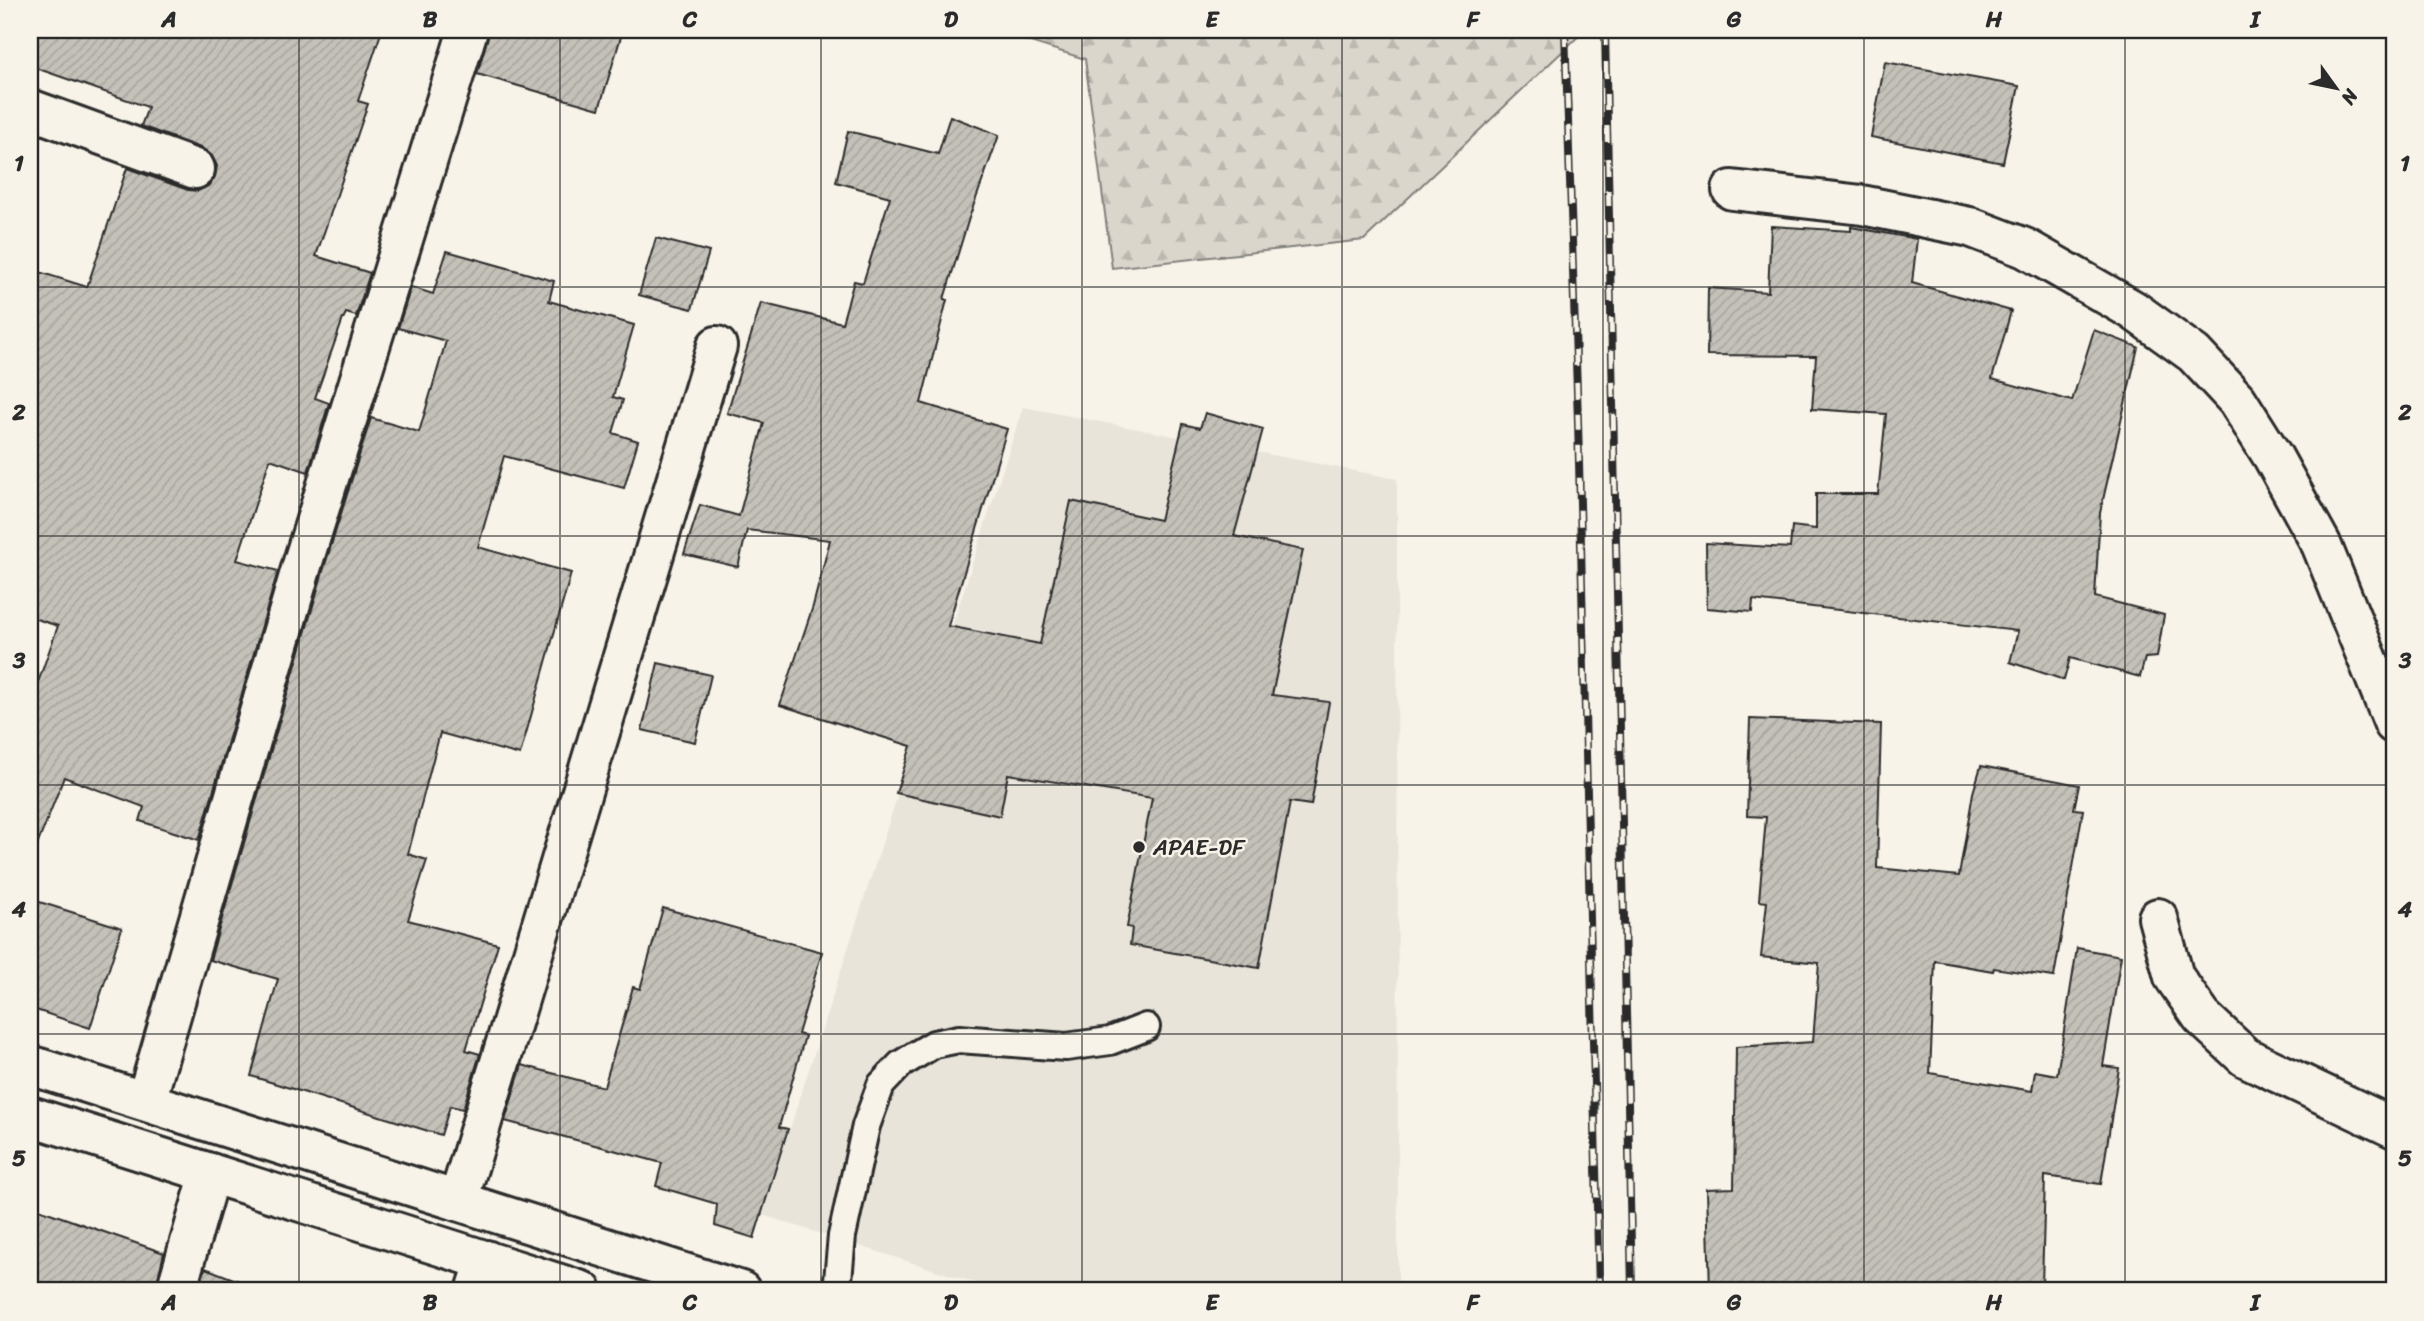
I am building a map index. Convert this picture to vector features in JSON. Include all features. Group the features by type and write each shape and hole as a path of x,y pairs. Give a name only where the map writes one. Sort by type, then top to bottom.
{"street":[{"path":"146,1101 303,562 468,30"},
{"path":"30,108 195,169"},
{"path":"1732,190 1862,205 1970,227 2025,248 2133,310 2194,354 2237,400 2273,457 2321,544 2394,724"},
{"path":"458,1201 717,346"},
{"path":"2158,918 2174,977 2202,1017 2245,1057 2394,1128"},
{"path":"30,1065 741,1291"},
{"path":"30,1116 210,1173 481,1276 582,1291"},
{"path":"176,1291 210,1173"}],"lane":[{"path":"837,1291 842,1236 866,1126 881,1086 901,1064 934,1044 959,1039 1066,1047 1110,1041 1146,1027"}],"shaded area":[{"name":"APAE-DF","path":"1023,407 1397,479 1398,1291 1001,1291 762,1215"}],"green space":[{"path":"992,30 1585,30 1364,240 1112,268 1085,59"}],"building":[{"path":"30,30 382,30 358,101 368,104 316,256 370,273 356,316 346,313 343,319 315,398 329,403 308,472 270,459 237,560 278,571 199,840 140,821 144,807 64,777 32,858 30,705 58,626 30,617 30,269 87,287 127,168 188,190 198,191 210,185 217,166 212,156 203,149 141,126 148,107 30,66"},
{"path":"490,30 623,30 599,109 477,74"},
{"path":"1885,62 2019,86 2003,163 1871,137"},
{"path":"950,116 999,135 944,299 947,300 921,403 1007,429 948,626 1040,644 1071,501 1160,520 1183,424 1200,428 1205,413 1263,429 1234,536 1303,550 1272,695 1329,702 1311,805 1290,802 1259,968 1130,945 1132,928 1127,927 1152,798 1008,774 1000,816 896,793 911,746 780,705 813,606 830,540 747,530 738,567 684,554 700,505 739,516 764,423 727,413 761,303 842,323 854,281 863,283 890,197 836,182 848,131 938,154"},
{"path":"1771,226 1851,231 1851,227 1917,239 1912,283 2011,311 1992,379 2072,401 2094,330 2138,347 2100,513 2095,597 2164,615 2157,657 2145,658 2140,677 2070,658 2064,680 2010,662 2018,631 1753,600 1752,612 1707,608 1706,543 1790,548 1792,526 1816,529 1816,494 1878,494 1886,414 1812,409 1816,356 1707,355 1708,288 1768,292"},
{"path":"656,238 709,252 692,309 639,295"},
{"path":"447,251 554,281 549,301 634,325 613,397 623,400 613,433 638,441 624,488 504,456 478,547 571,573 520,755 440,733 408,854 427,860 408,920 498,944 466,1050 480,1054 463,1109 450,1106 441,1135 251,1076 278,979 210,960 324,568 371,418 419,432 446,341 398,328 411,287 433,294"},
{"path":"658,663 711,675 695,742 642,730"},
{"path":"1750,719 1881,724 1877,868 1959,876 1973,793 1981,766 2079,785 2074,809 2083,810 2054,977 1994,968 1993,971 1935,961 1930,1073 2032,1091 2035,1071 2057,1075 2077,948 2121,956 2103,1066 2119,1068 2101,1184 2045,1176 2042,1286 1966,1282 1965,1291 1710,1291 1707,1189 1734,1188 1736,1047 1813,1042 1819,963 1761,957 1767,902 1759,901 1766,817 1747,816"},
{"path":"30,899 122,928 90,1028 30,1008"},
{"path":"663,908 822,952 798,1034 805,1036 779,1127 788,1129 754,1238 715,1226 717,1204 656,1186 662,1163 505,1121 522,1065 604,1087 633,987 640,989"},
{"path":"30,1206 164,1253 155,1291 30,1291"},
{"path":"205,1268 255,1287 254,1291 199,1291"}],"railway":[{"path":"1565,30 1578,421 1599,1291"},
{"path":"1605,30 1632,1291"}],"place":[{"name":"APAE-DF","path":"1139,847"}]}
